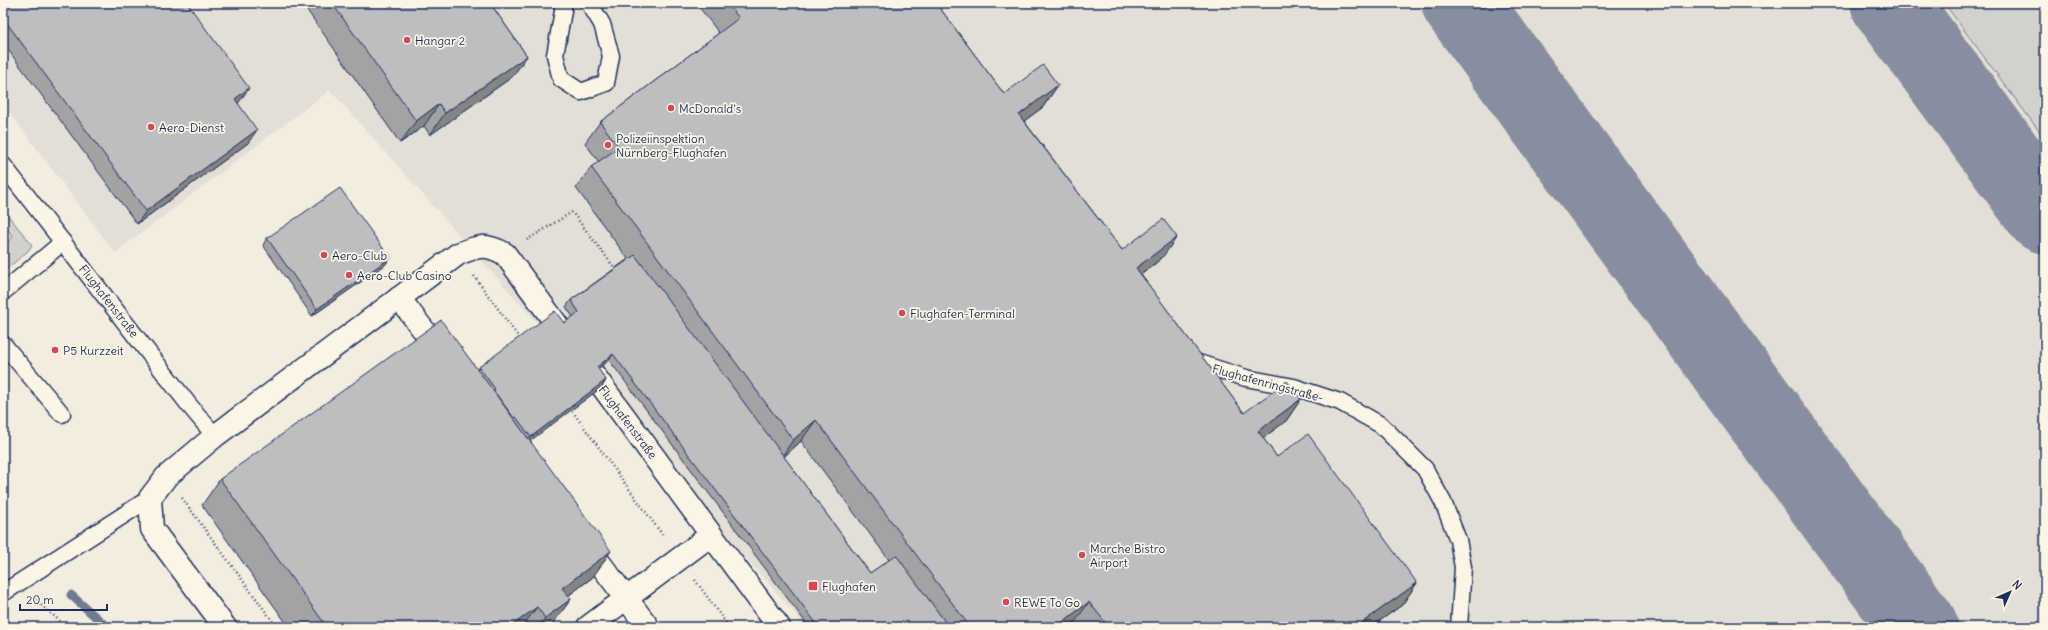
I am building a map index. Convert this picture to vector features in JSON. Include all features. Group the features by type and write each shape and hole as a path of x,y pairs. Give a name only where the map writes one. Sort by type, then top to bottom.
{"street":[{"name":"Flughafenstraße","path":"150,498 166,477 216,436 458,254 476,246 491,246 505,254 779,627"},
{"path":"399,298 456,373"},
{"path":"150,498 152,529 225,627"},
{"path":"570,523 648,627"},
{"path":"588,627 712,535"}],"lane":[{"path":"563,3 564,11 555,55 561,79 581,92 606,83 610,56 602,24 589,3"},
{"name":"Flughafenstraße","path":"3,165 189,405 216,436"},
{"path":"3,292 63,242"},
{"path":"3,344 62,414"},
{"name":"Flughafenringstraße-","path":"1177,354 1210,368 1246,378 1294,387 1340,402 1381,425 1425,469 1443,502 1458,540 1463,567 1459,627"},
{"path":"3,593 150,498"}],"path":[{"path":"505,254 572,212 619,274"},
{"path":"458,254 522,341"},
{"path":"567,404 729,627"},
{"path":"166,477 277,627"},
{"path":"17,584 66,627"}],"shaded area":[{"path":"3,3 2045,3 2045,627 807,627 330,90 115,253 3,104"},
{"path":"1944,3 2045,3 2045,139"},
{"path":"3,209 32,245 28,251 3,272 3,245 13,237 3,223"}],"building":[{"name":"Aero-Dienst","path":"3,3 187,3 249,88 235,99 257,130 146,211 3,18"},
{"name":"Hangar 2","path":"332,3 490,3 527,56 445,113 439,104 416,121"},
{"name":"Flughafen-Terminal","path":"727,3 936,3 1004,94 1043,65 1058,85 1019,115 1122,250 1163,219 1177,237 1136,268 1244,413 1287,381 1301,399 1258,431 1277,457 1308,434 1417,583 1356,627 1109,627 1089,602 1056,627 970,627 816,420 793,440 591,167 619,147 600,122 739,18"},
{"name":"Aero-Club","path":"340,188 390,258 317,309 267,238"},
{"path":"635,255 870,573 896,555 949,627 819,627 613,354 597,367 606,380 531,437 516,417 514,418 493,390 495,389 479,367 555,311 564,323 579,312 571,300"},
{"path":"441,320 611,551 562,588 571,599 545,618 537,607 510,627 327,627 220,479"}],"waterway":[{"path":"71,595 107,627"}],"taxiway":[{"path":"1461,3 1919,627"},
{"path":"1890,3 2045,214"}],"place":[{"name":"Hangar 2","path":"407,40"},
{"name":"McDonald's","path":"671,108"},
{"name":"Aero-Dienst","path":"151,127"},
{"name":"Polizeiinspektion Nürnberg-Flughafen","path":"608,145"},
{"name":"Aero-Club","path":"324,255"},
{"name":"Aero-Club Casino","path":"349,275"},
{"name":"Flughafen-Terminal","path":"902,313"},
{"name":"P5 Kurzzeit","path":"55,350"},
{"name":"Marche Bistro Airport","path":"1082,555"},
{"name":"Flughafen","path":"813,586"},
{"name":"REWE To Go","path":"1006,602"}]}
